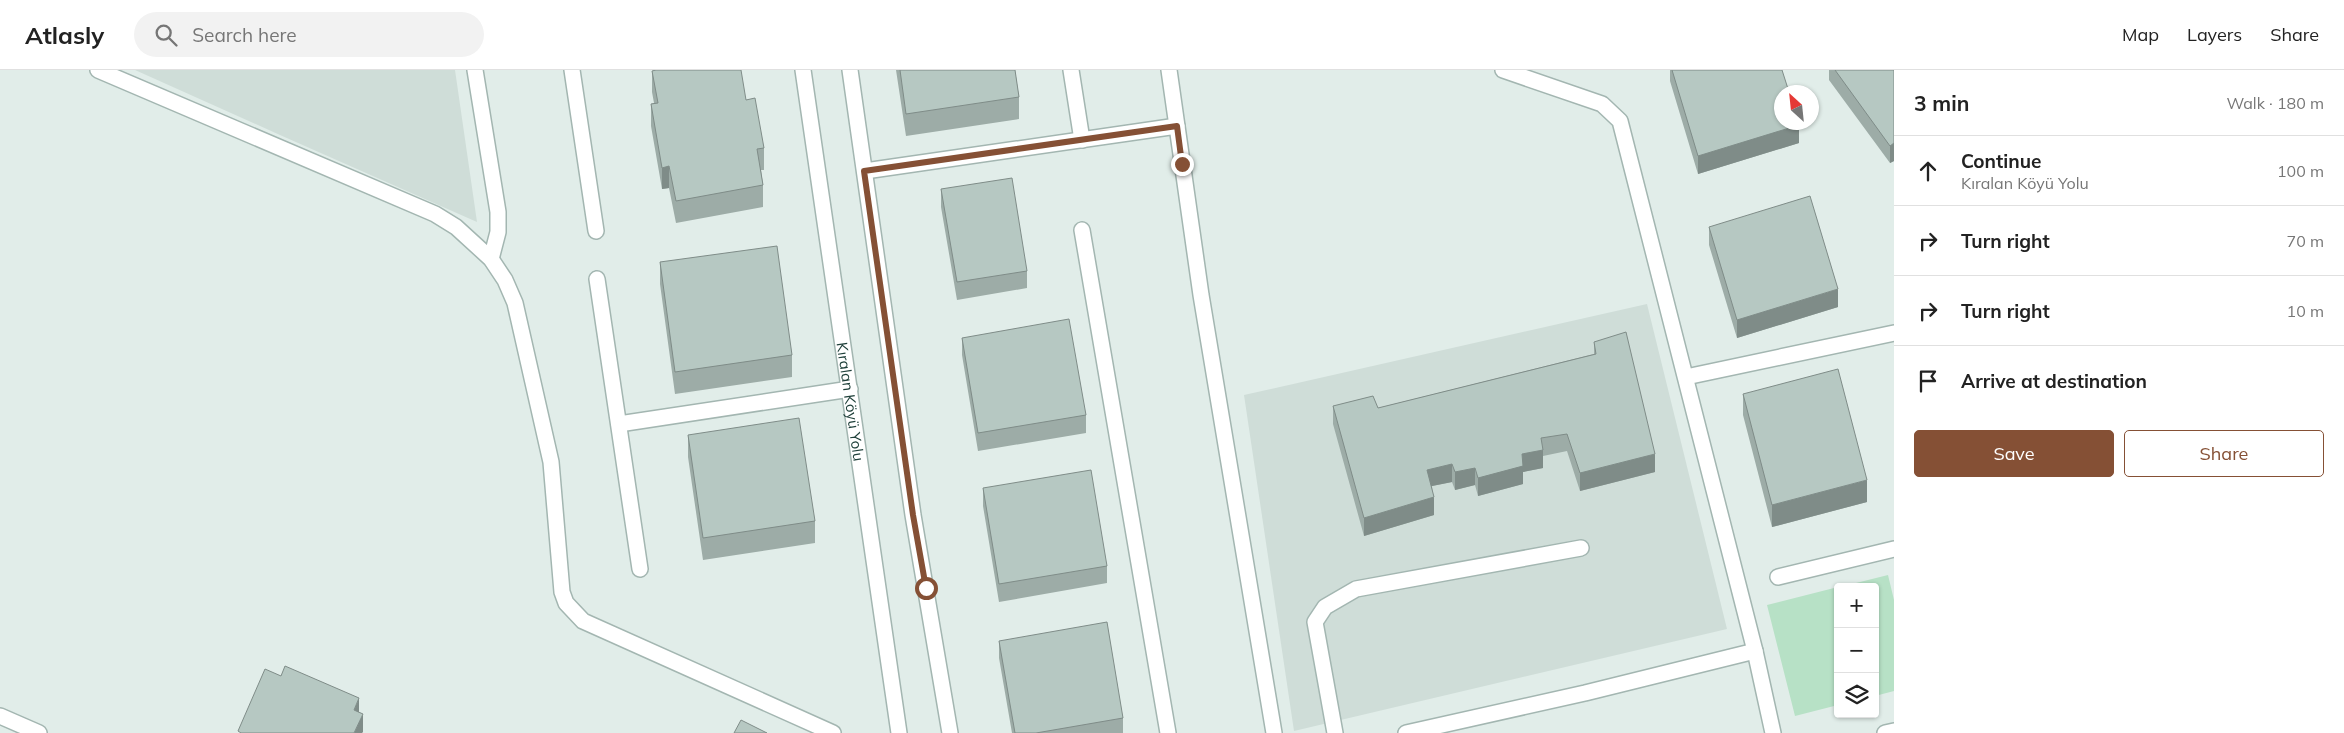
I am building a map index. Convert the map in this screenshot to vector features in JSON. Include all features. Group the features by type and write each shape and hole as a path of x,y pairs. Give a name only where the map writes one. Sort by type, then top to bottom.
{"street":[{"path":"98,70 435,214 456,227 491,259 505,280 515,303 551,462 560,581 566,603 583,621 833,733"},
{"path":"475,70 498,212 498,232 491,259"},
{"path":"572,70 596,231"},
{"name":"Kıralan Köyü Yolu","path":"804,70 899,733"},
{"path":"850,70 913,515 950,733"},
{"path":"1071,70 1082,140"},
{"path":"1169,70 1201,295 1274,733"},
{"path":"1503,70 1602,104 1620,121 1755,650 1773,733"},
{"path":"864,171 1177,126"},
{"path":"1082,230 1168,733"},
{"path":"597,279 640,569"},
{"path":"1686,377 1894,333"},
{"path":"618,424 850,389"},
{"path":"1335,733 1315,622 1325,607 1356,589 1580,548"},
{"path":"1778,577 1894,549"},
{"path":"1406,733 1585,692 1755,650"},
{"path":"0,716 39,733"},
{"path":"1885,733 1894,731"}],"shaded area":[{"path":"135,70 455,70 477,222 280,135"},
{"path":"1647,304 1727,629 1294,731 1244,395"}],"green space":[{"path":"1888,575 1894,600 1894,691 1879,695 1879,583 1856,583"},
{"path":"1834,588 1834,706 1795,716 1767,605"}],"building":[{"path":"741,70 746,100 755,98 764,148 757,149 763,185 676,201 669,166 662,168 651,104 658,103 652,71"},
{"path":"900,70 1015,70 1019,97 906,114"},
{"path":"1672,70 1782,70 1787,85 1774,85 1774,130 1783,130 1698,156"},
{"path":"1835,70 1894,70 1894,143 1890,146"},
{"path":"1012,178 1027,271 957,282 941,189"},
{"path":"1810,196 1838,289 1737,320 1709,227"},
{"path":"777,246 792,355 675,372 660,262"},
{"path":"1069,319 1086,415 978,433 962,338"},
{"path":"1626,332 1655,454 1580,473 1567,434 1541,438 1543,450 1522,454 1523,466 1478,478 1475,468 1455,472 1452,464 1427,470 1434,497 1364,518 1333,406 1373,396 1378,408 1596,354 1594,342"},
{"path":"1838,369 1867,480 1772,505 1743,394"},
{"path":"799,418 815,521 703,538 688,435"},
{"path":"1091,470 1107,566 999,584 983,488"},
{"path":"1107,622 1123,718 1036,733 1015,733 999,641"},
{"path":"285,666 359,698 354,710 363,714 354,733 241,733 238,731 265,669 281,676"},
{"path":"741,720 767,733 734,733"}],"route":[{"path":"926,588 913,515 864,171 1177,126 1182,164"}]}
